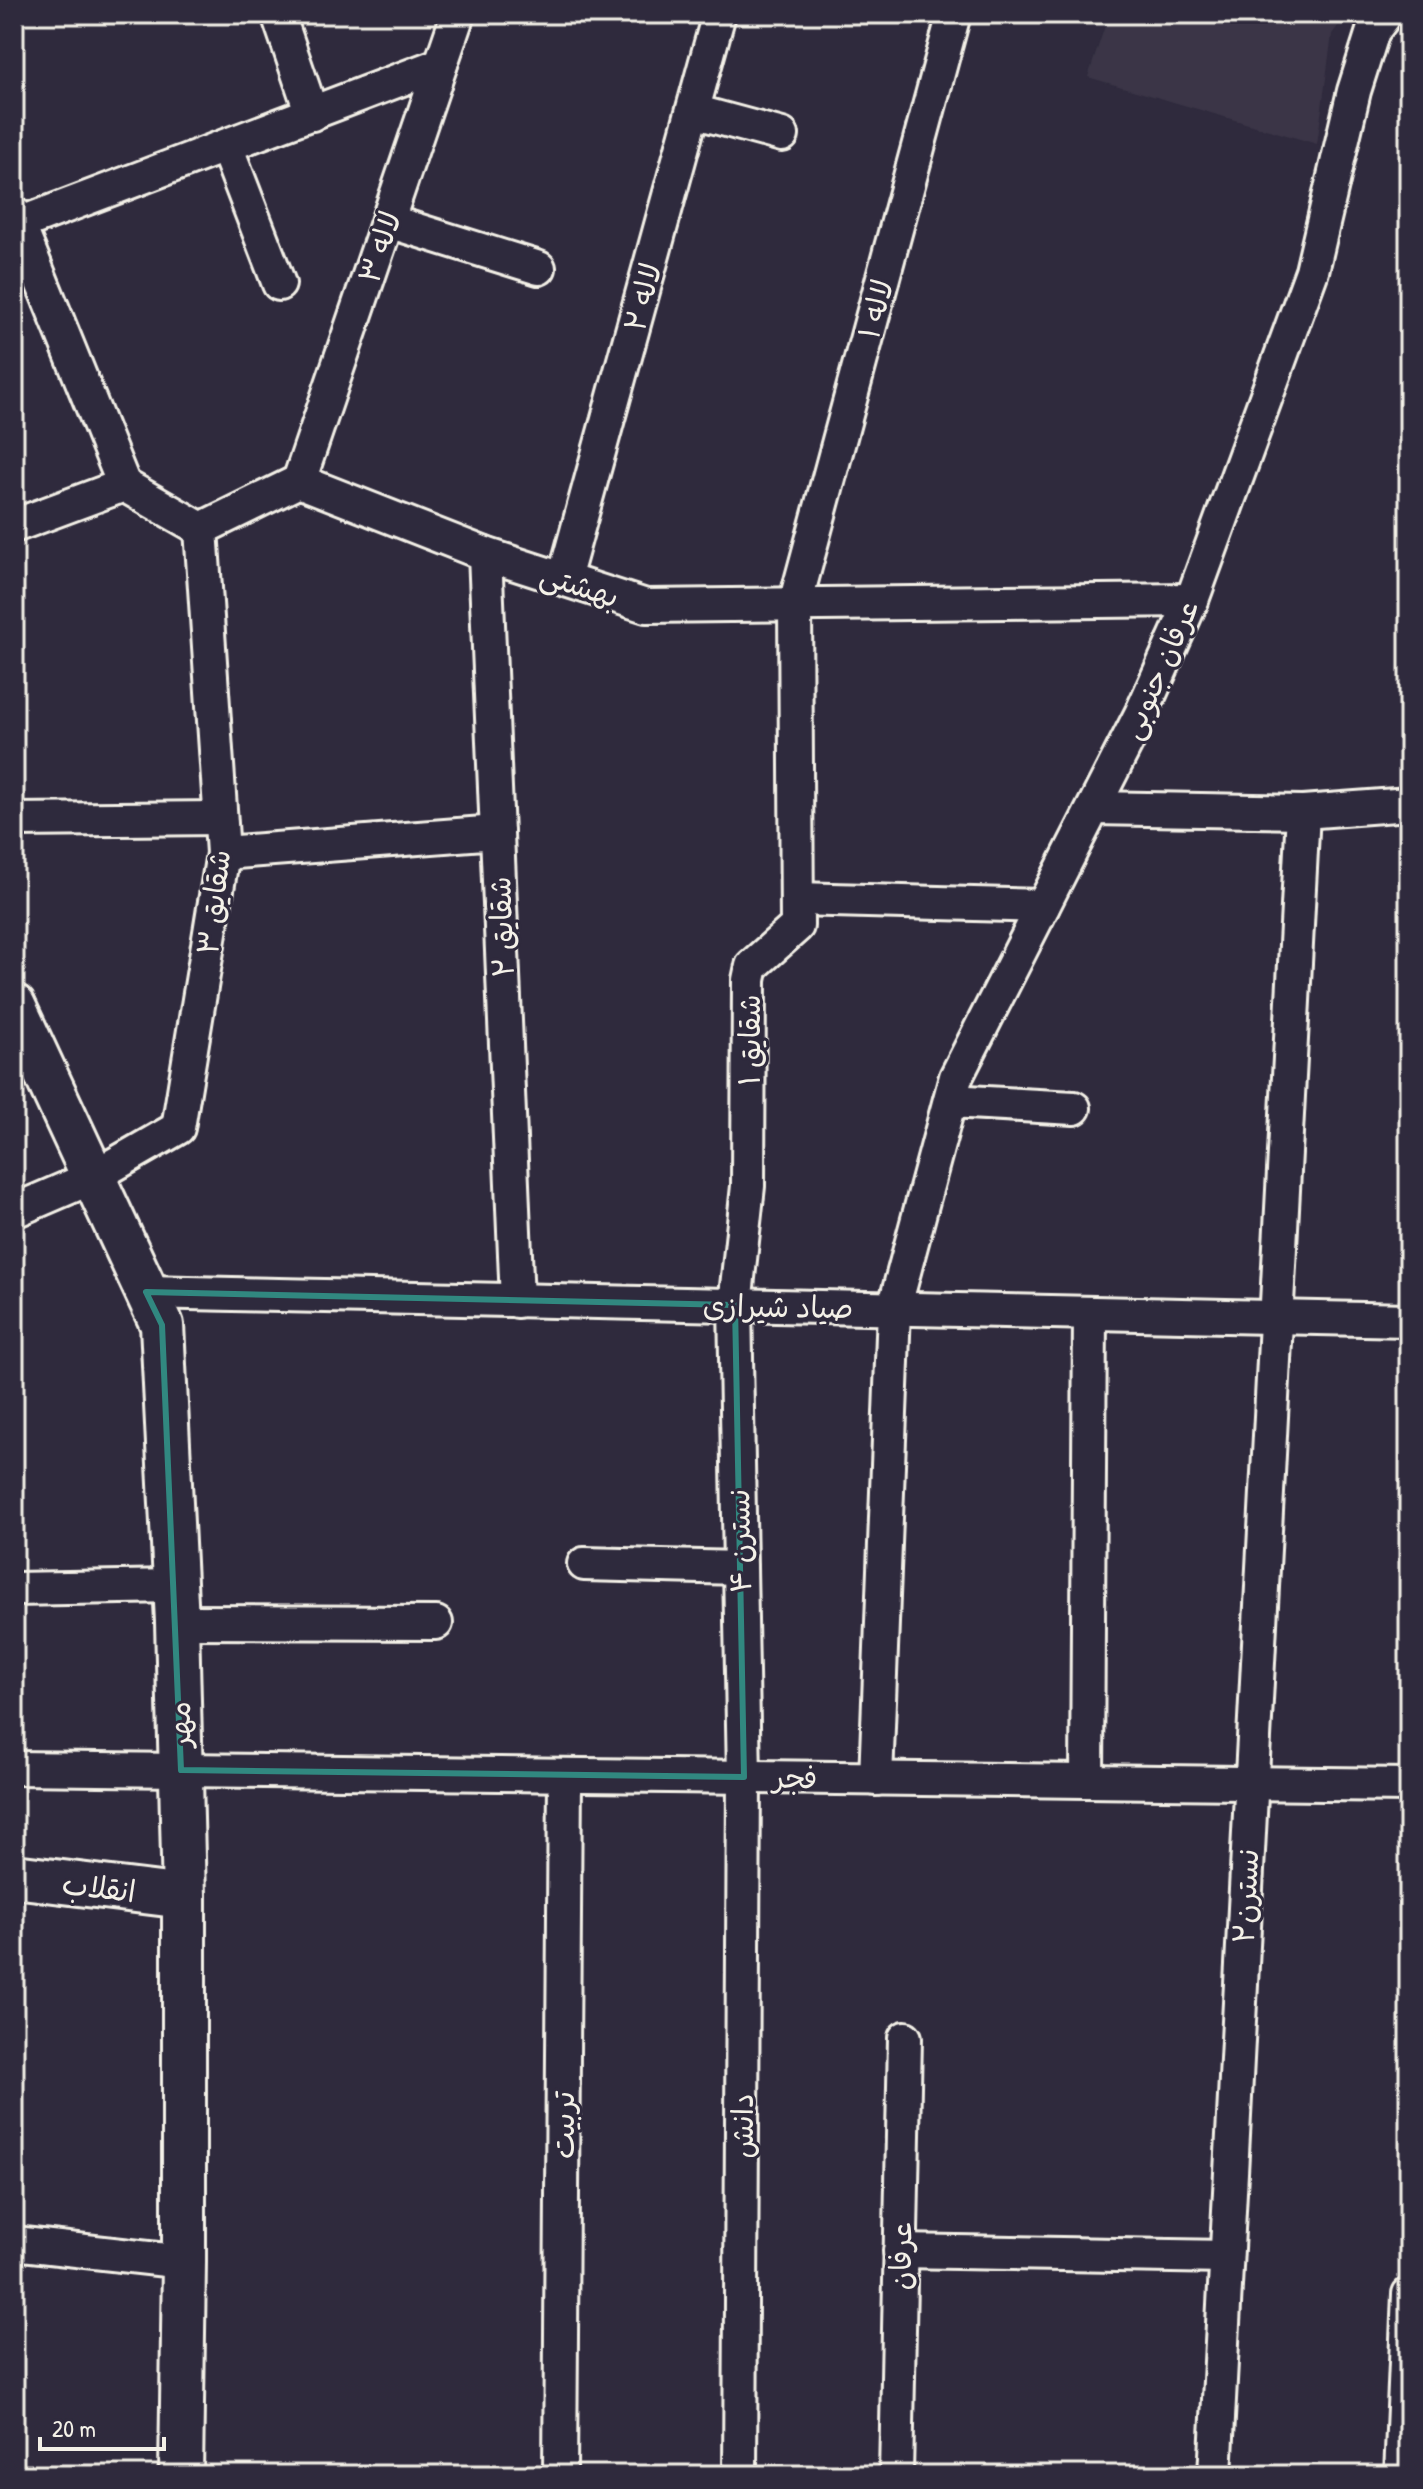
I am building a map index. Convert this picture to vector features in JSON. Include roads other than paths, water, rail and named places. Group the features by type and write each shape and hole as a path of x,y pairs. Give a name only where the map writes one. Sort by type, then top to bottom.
{"street":[{"path":"278,14 312,114"},
{"name":"لاله ۳","path":"299,481 458,14"},
{"name":"لاله ۲","path":"564,579 719,14"},
{"name":"لاله ۱","path":"795,604 954,14"},
{"name":"عرفان جنوبی","path":"876,1779 894,1309 956,1077 1141,714 1192,600 1312,271 1354,91 1373,31 1386,14"},
{"path":"299,481 201,529 124,485 16,218 226,146 441,64"},
{"path":"693,111 782,135"},
{"path":"226,146 279,284"},
{"path":"388,221 539,268"},
{"name":"بهشتی","path":"299,481 485,554 646,606 1192,600"},
{"path":"14,526 124,485"},
{"name":"شقایق ۳","path":"93,1177 178,1128 223,853 201,529"},
{"name":"شقایق ۲","path":"485,554 517,1301"},
{"name":"شقایق ۱","path":"735,1305 748,1186 749,980 752,966 797,926 795,604"},
{"path":"1094,808 1303,812 1409,804"},
{"name":"نسترن۲","path":"1215,2475 1303,812"},
{"path":"14,820 220,818"},
{"path":"223,853 497,832"},
{"path":"797,899 1043,906"},
{"name":"مهر","path":"14,1006 162,1325 176,1604 184,1897 181,2475"},
{"path":"950,1101 1074,1108"},
{"path":"14,1211 93,1177"},
{"name":"صیاد شیرازی","path":"146,1292 1409,1320"},
{"name":"نسترن ۴","path":"735,1305 744,1777"},
{"path":"1087,1781 1090,1313"},
{"path":"584,1564 740,1568"},
{"path":"14,1589 436,1623"},
{"name":"فجر","path":"14,1768 1409,1785"},
{"name":"تربیت","path":"560,2475 565,1775"},
{"name":"دانش","path":"740,2475 744,1777"},
{"name":"انقلاب","path":"14,1876 184,1897"},
{"name":"عرفان","path":"896,2475 905,2038"},
{"path":"14,2243 184,2262"},
{"path":"900,2251 1226,2257"},
{"path":"1401,2475 1409,2294"}]}
